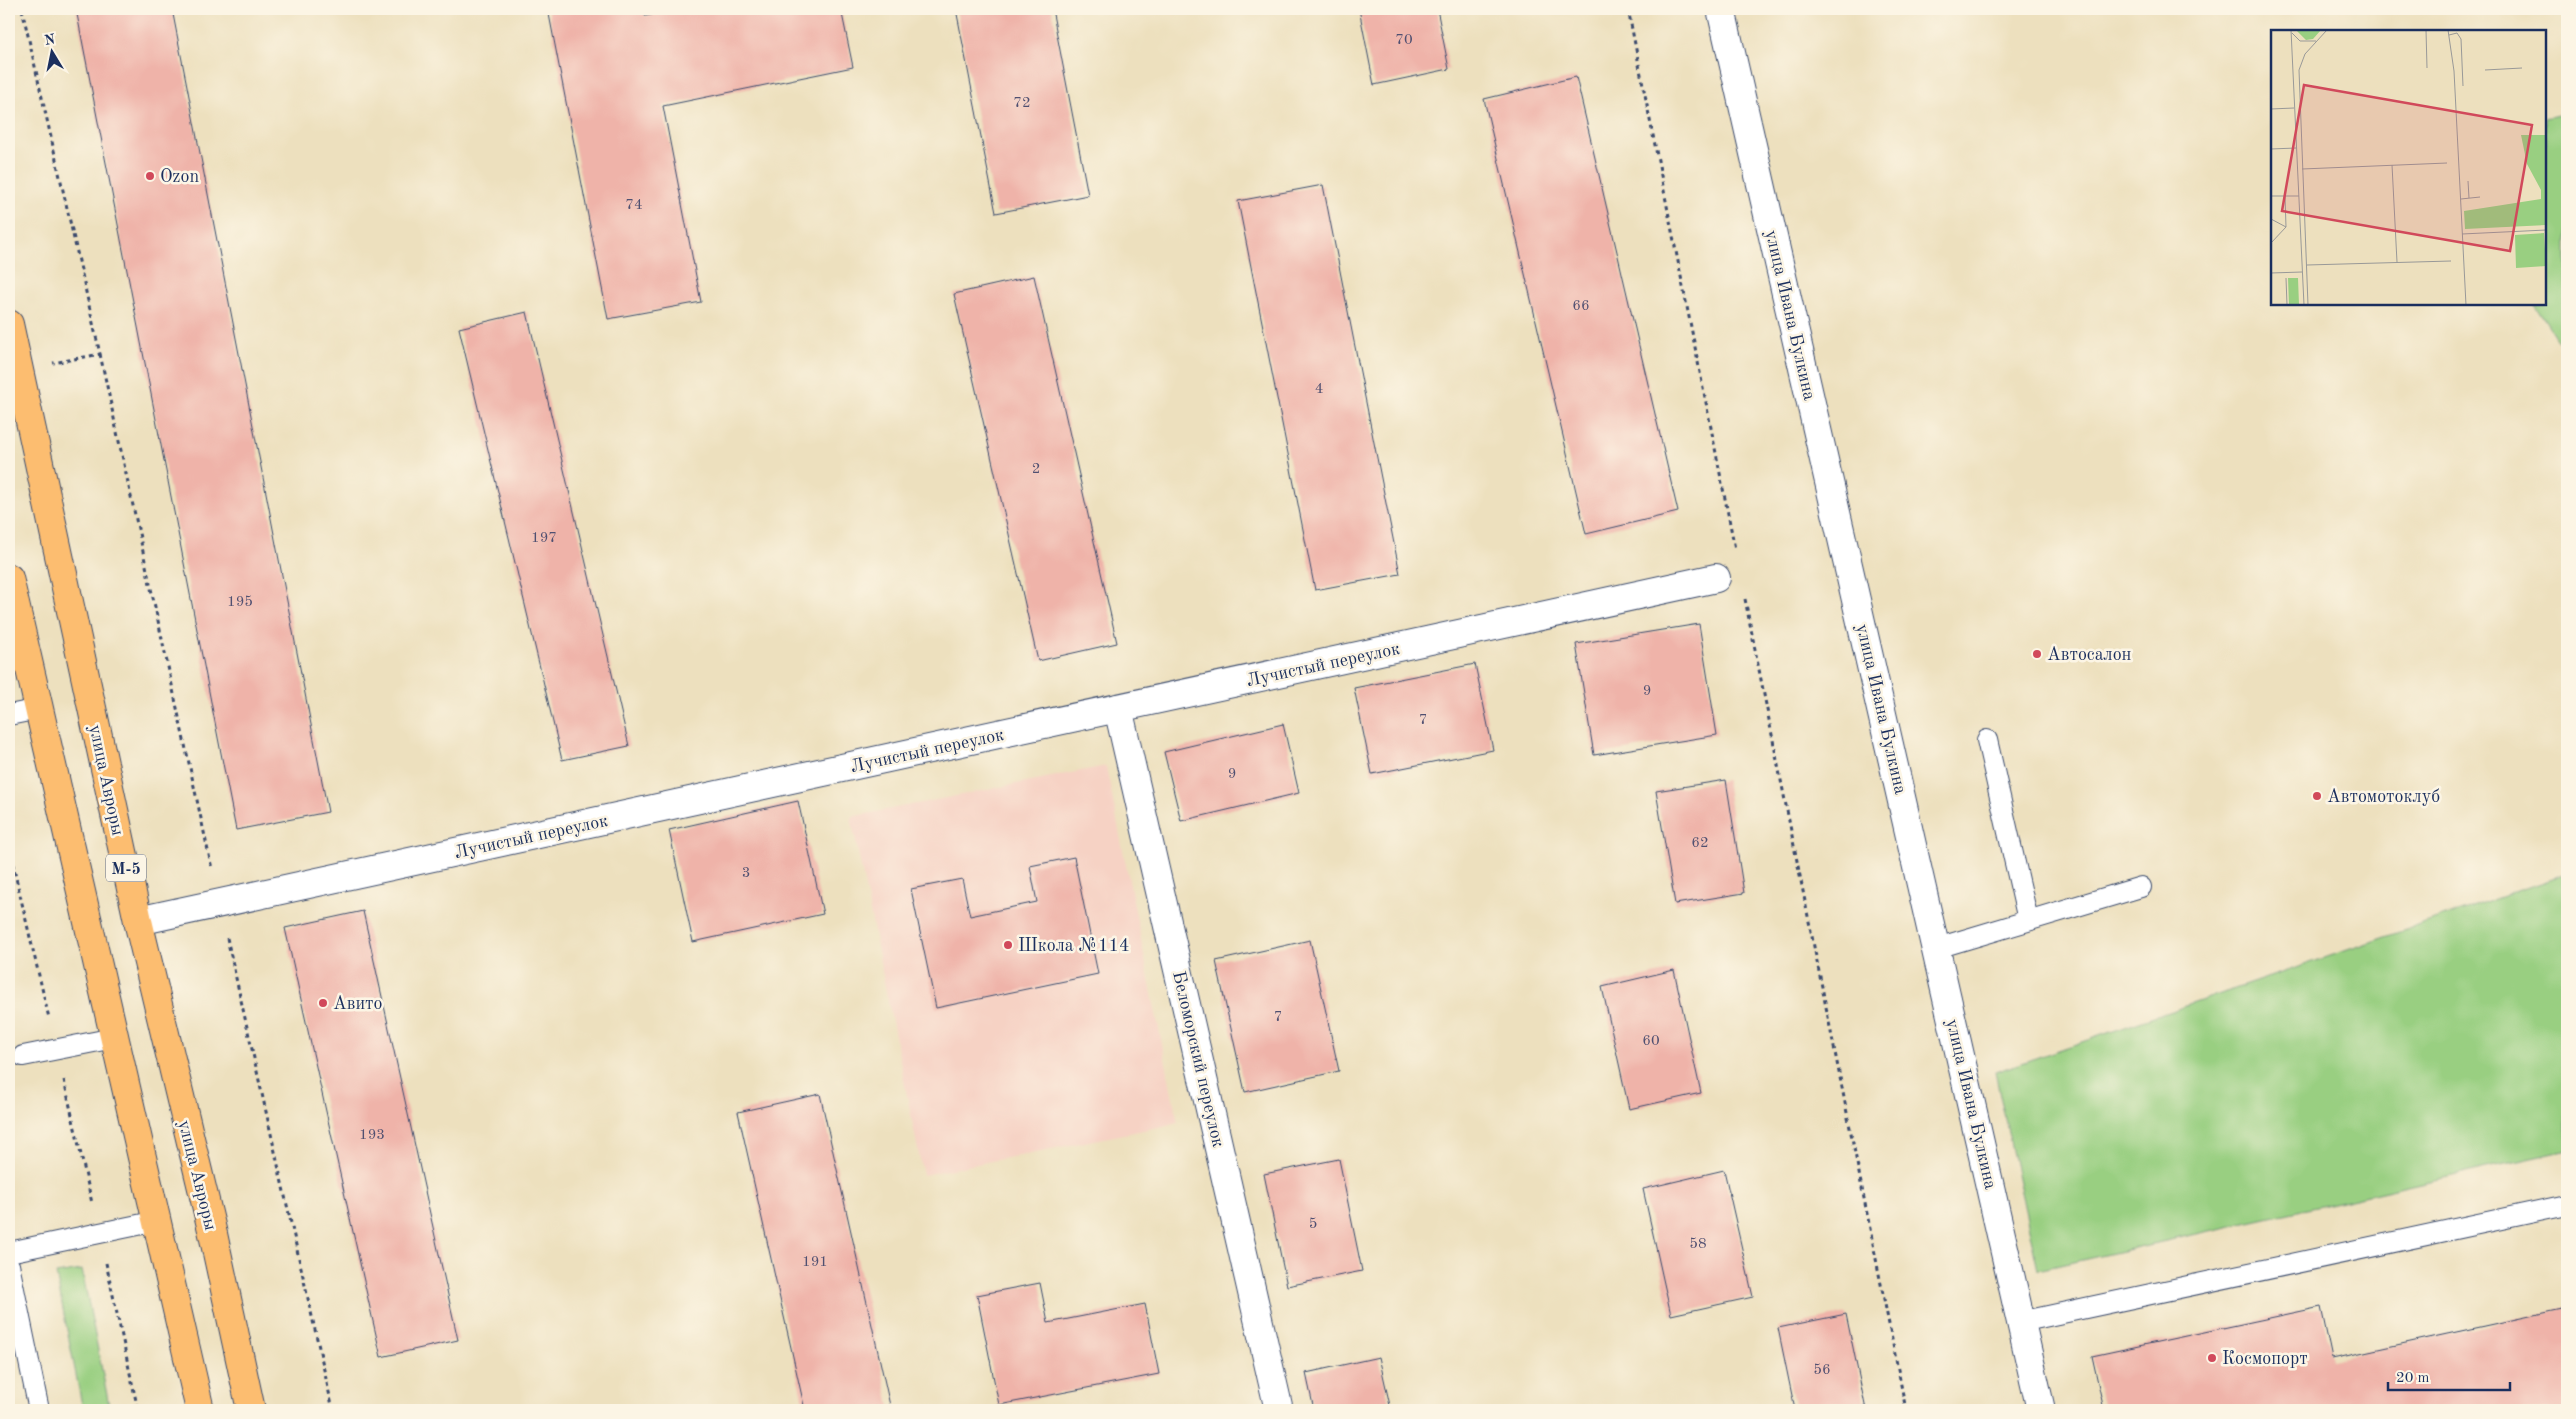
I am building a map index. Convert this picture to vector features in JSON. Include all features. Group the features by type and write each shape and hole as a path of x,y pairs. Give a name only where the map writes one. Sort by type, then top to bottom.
{"main road":[{"name":"улица Авроры","path":"9,324 138,921 252,1410"},
{"path":"9,578 200,1410"}],"street":[{"name":"улица Ивана Булкина","path":"1721,9 2041,1410"},
{"name":"Лучистый переулок","path":"138,921 1716,578"},
{"name":"Беломорский переулок","path":"1118,708 1279,1410"}],"lane":[{"path":"9,715 38,709"},
{"path":"1987,740 2028,920"},
{"path":"1937,948 2141,887"},
{"path":"23,1056 114,1038"},
{"path":"2020,1322 2567,1205"},
{"path":"9,1252 157,1220"},
{"path":"9,1265 39,1410"}],"path":[{"path":"18,370 100,354 22,9"},
{"path":"1628,9 1735,550"},
{"path":"1743,589 1906,1410"},
{"path":"99,1234 138,1410"}],"shaded area":[{"path":"1106,766 1178,1123 923,1175 851,817"}],"green space":[{"path":"2567,113 2567,360 2561,346 2535,305 2546,305 2546,118"},
{"path":"2567,874 2567,1150 2038,1270 1995,1072"},
{"path":"82,1270 110,1410 83,1410 56,1274"}],"building":[{"path":"76,9 172,9 328,812 236,830"},
{"path":"548,9 644,9 645,16 683,9 841,9 853,67 663,106 701,302 608,319"},
{"path":"956,9 1052,9 1088,195 996,213"},
{"path":"1359,9 1437,9 1449,69 1374,85"},
{"path":"1576,77 1678,512 1586,534 1484,99"},
{"path":"1323,185 1400,574 1315,590 1238,201"},
{"path":"1034,276 1117,643 1038,661 954,294"},
{"path":"527,312 629,746 562,760 459,328"},
{"path":"1699,624 1717,735 1594,755 1576,644"},
{"path":"1475,664 1493,750 1372,774 1354,688"},
{"path":"1283,724 1299,793 1181,821 1164,752"},
{"path":"1726,780 1744,893 1675,904 1656,791"},
{"path":"798,801 823,914 693,942 669,830"},
{"name":"Школа №114","path":"1074,857 1098,974 936,1008 911,889 962,879 970,916 1037,902 1030,866"},
{"path":"363,911 458,1340 381,1357 285,928"},
{"path":"1310,940 1339,1071 1245,1092 1216,961"},
{"path":"1674,970 1701,1093 1629,1109 1602,987"},
{"path":"820,1094 891,1410 805,1410 738,1112"},
{"path":"1339,1159 1362,1271 1287,1286 1264,1174"},
{"path":"1724,1170 1753,1297 1671,1315 1643,1189"},
{"path":"1040,1283 1048,1323 1145,1304 1159,1374 999,1405 977,1295"},
{"name":"Космопорт","path":"2321,1307 2332,1359 2567,1308 2567,1410 2104,1410 2092,1356"},
{"path":"1846,1314 1866,1410 1795,1410 1778,1328"},
{"path":"1379,1357 1391,1410 1314,1410 1306,1373"}],"place":[{"name":"Ozon","path":"150,176"},
{"name":"Автосалон","path":"2037,654"},
{"name":"Автомотоклуб","path":"2317,796"},
{"name":"Школа №114","path":"1008,945"},
{"name":"Авито","path":"323,1003"},
{"name":"Космопорт","path":"2212,1358"}]}
